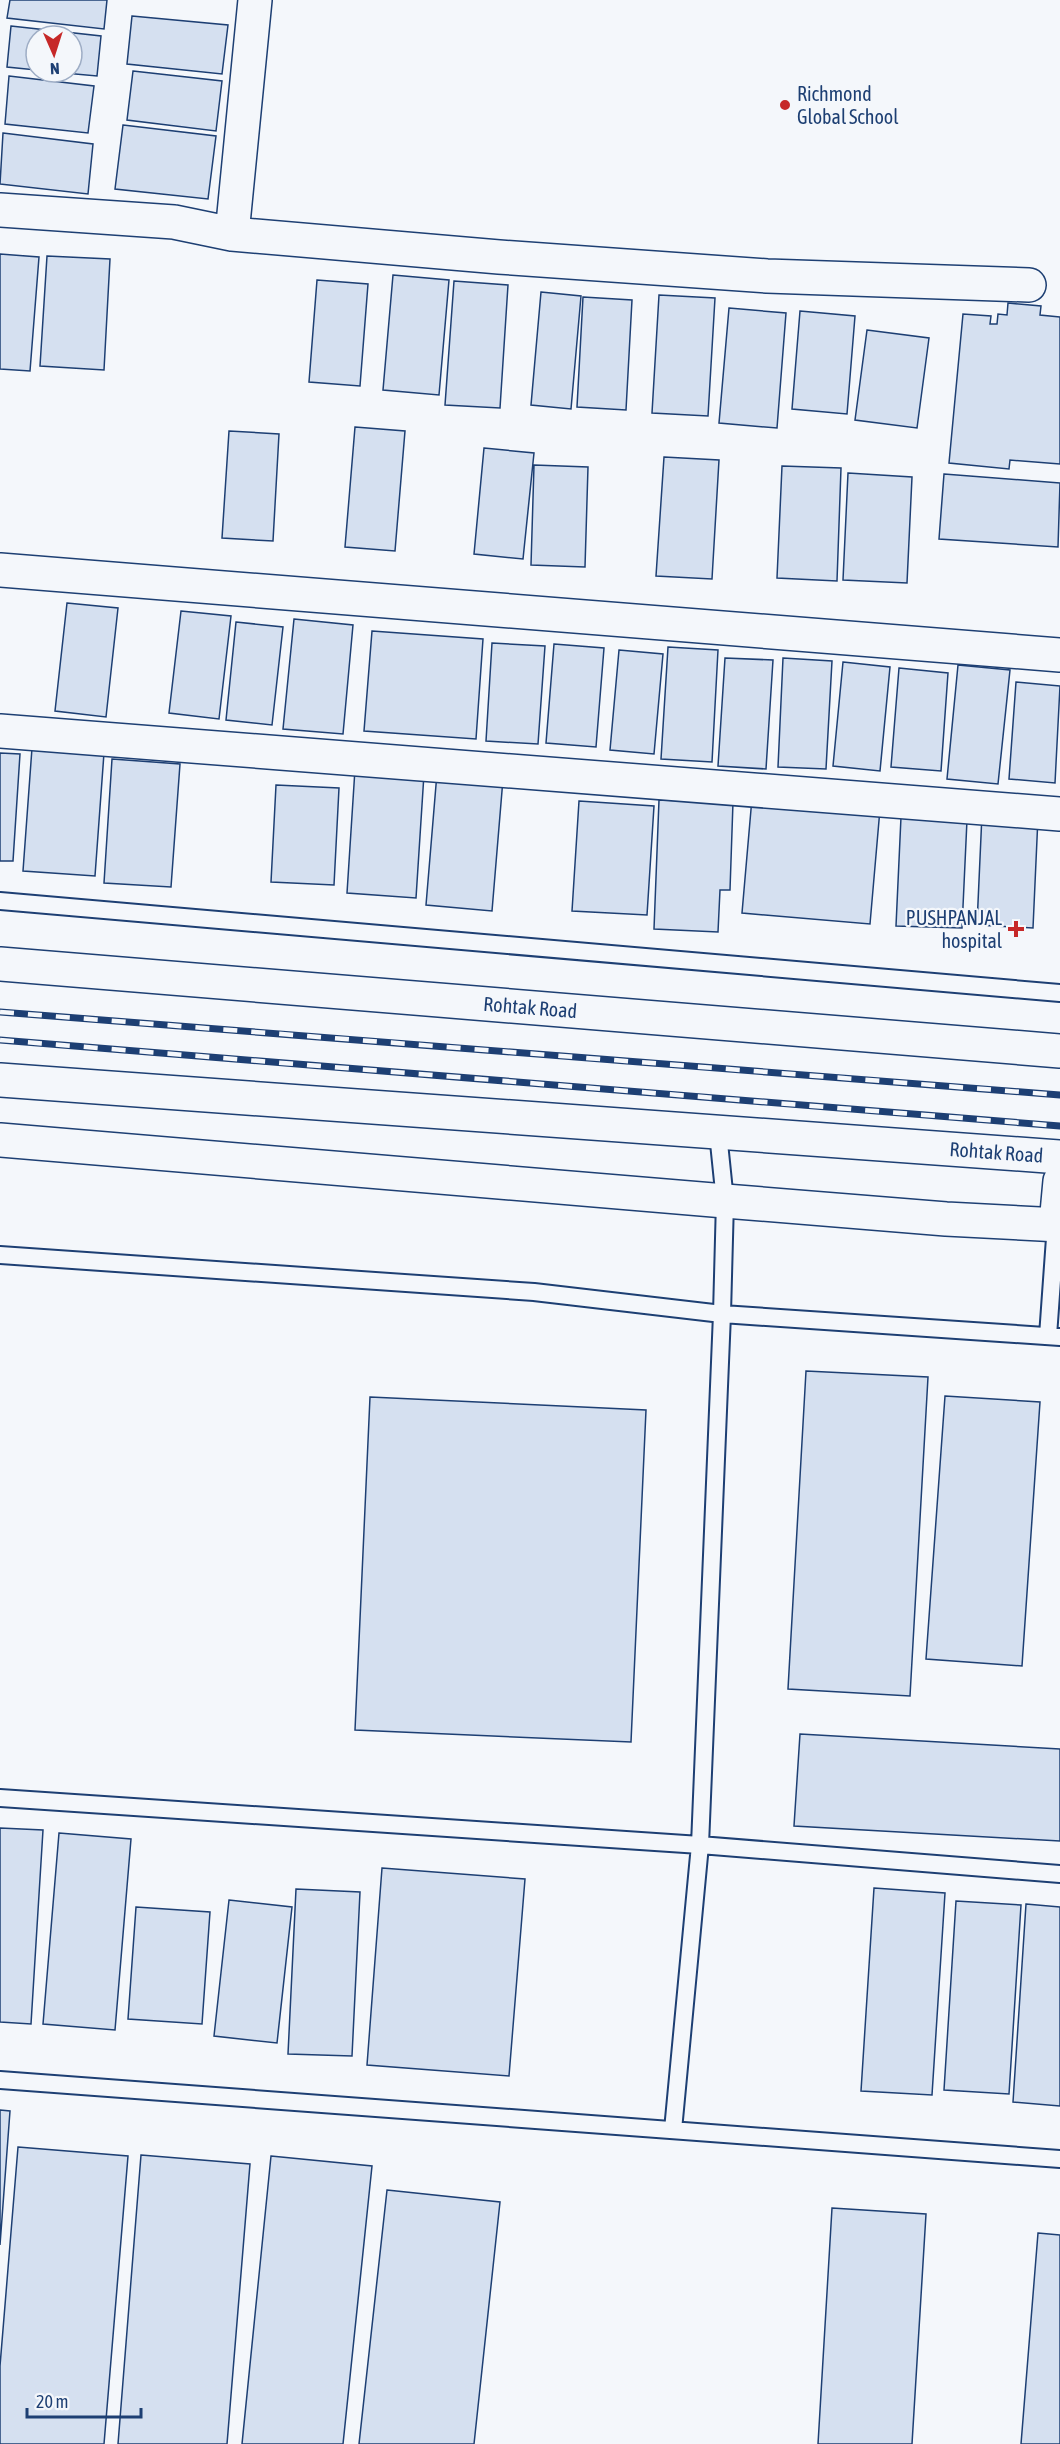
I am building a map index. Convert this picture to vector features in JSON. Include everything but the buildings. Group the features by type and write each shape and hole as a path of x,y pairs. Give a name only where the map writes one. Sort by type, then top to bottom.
{"main road":[{"path":"232,234 255,0"},
{"path":"0,210 174,222 232,234 767,276 1029,285"},
{"path":"0,570 1060,655"},
{"path":"0,731 1060,814"},
{"name":"Rohtak Road","path":"0,964 1060,1051"},
{"name":"Rohtak Road","path":"0,1080 1060,1157"},
{"path":"0,1140 946,1219 1058,1224 1060,1181"}],"lane":[{"path":"0,901 1060,993"},
{"path":"673,2130 700,1845 725,1201 718,1133"},
{"path":"0,1255 534,1292 722,1314 1054,1337 1058,1224"},
{"path":"0,1798 700,1845 1060,1874"},
{"path":"0,2080 1060,2159"}],"railway":[{"path":"0,1012 1060,1095"},
{"path":"0,1040 1060,1126"}],"place":[{"name":"Richmond Global School","path":"785,105"},
{"name":"PUSHPANJAL hospital","path":"1016,929"}]}
